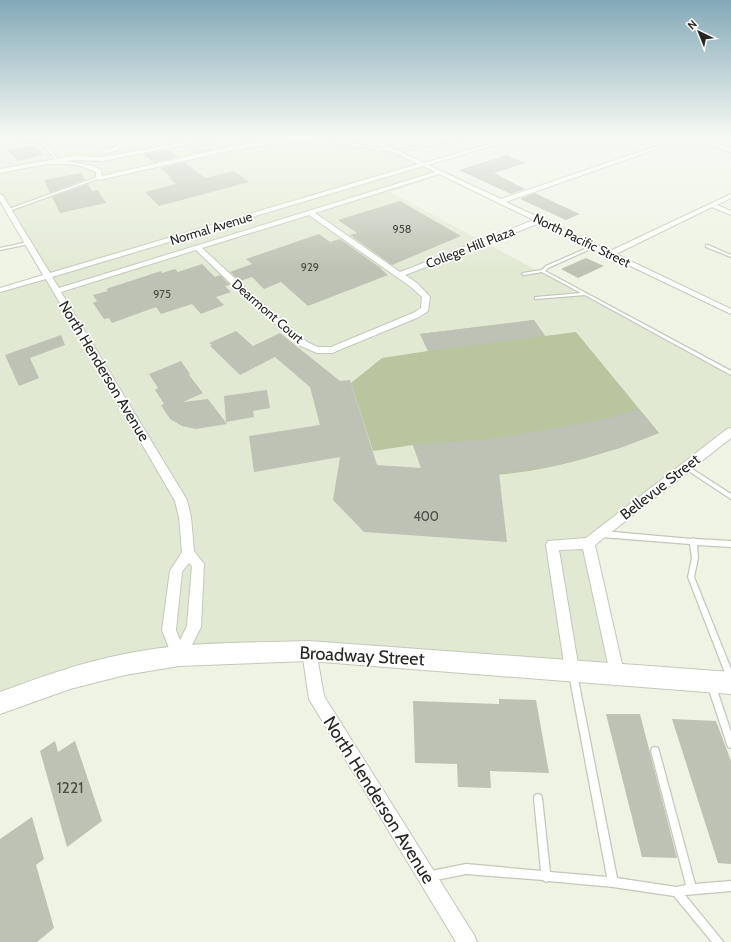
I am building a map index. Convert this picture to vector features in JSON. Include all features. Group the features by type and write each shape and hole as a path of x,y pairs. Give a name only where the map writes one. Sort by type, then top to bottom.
{"main road":[{"name":"Broadway Street","path":"0,704 70,678 124,664 179,656 309,651 617,673 731,683"}],"street":[{"name":"Normal Avenue","path":"0,290 369,182"},
{"name":"Normal Avenue","path":"56,291 409,182"},
{"name":"North Pacific Street","path":"462,182 731,312"},
{"path":"502,201 557,182"},
{"name":"North Henderson Avenue","path":"0,196 4,211 28,243 181,500 185,517 188,553 198,564 194,627 179,656"},
{"path":"610,254 731,196"},
{"path":"712,205 731,213"},
{"name":"Dearmont Court","path":"198,248 253,300 304,344 316,350 332,350 416,315 425,309 426,297 414,284 311,213"},
{"name":"College Hill Plaza","path":"399,275 541,220"},
{"name":"Bellevue Street","path":"588,543 731,432"},
{"path":"572,670 552,545 588,543 617,673"},
{"path":"179,656 169,630 176,571 188,553"},
{"name":"North Henderson Avenue","path":"309,651 317,699 467,942"}],"lane":[{"path":"4,211 88,182"},
{"path":"0,249 28,243"},
{"path":"524,274 543,271 547,267 595,246"},
{"path":"707,246 731,256"},
{"path":"543,271 731,373"},
{"path":"536,298 585,294"},
{"path":"686,467 731,497"},
{"path":"600,534 731,544"},
{"path":"693,542 695,558 691,577 731,678"},
{"path":"572,670 613,882"},
{"path":"710,681 731,744"},
{"path":"655,751 692,889"},
{"path":"538,798 546,877"},
{"path":"426,877 466,869 613,882 676,892 692,889 731,886"},
{"path":"676,892 718,942"}],"shaded area":[{"path":"0,182 420,182 390,192 731,374 731,432 589,543 617,673 179,656 0,703 0,290 48,276 0,196"}],"green space":[{"path":"534,320 545,336 576,332 659,433 613,450 566,464 518,473 493,475 463,476 423,473 413,445 373,451 351,383 382,358 428,351 420,334"}],"building":[{"path":"45,182 80,182 50,193"},
{"path":"174,182 249,182 159,206 145,192 176,184"},
{"path":"485,182 511,182 525,189 511,194"},
{"path":"88,184 92,191 98,190 106,203 60,213 52,197"},
{"path":"535,193 580,214 566,220 520,199"},
{"path":"400,201 461,236 392,265 350,235 357,233 338,220"},
{"path":"319,234 330,242 340,239 388,275 308,306 281,282 264,289 252,277 240,281 230,272 252,264 246,259"},
{"path":"586,258 604,266 578,278 561,269"},
{"path":"202,264 215,277 220,275 230,285 225,286 231,292 216,297 224,305 201,314 192,304 161,314 156,307 112,323 109,318 104,319 93,303 97,301 93,295 108,291 106,289 161,271 162,273 175,269 178,272"},
{"path":"534,320 545,336 428,351 420,334"},
{"path":"236,331 253,346 280,333 340,381 350,380 377,465 421,468 413,445 491,439 606,419 639,409 659,433 620,448 549,467 499,473 507,542 364,532 333,500 340,457 254,472 249,436 320,425 310,387 275,357 240,375 210,346 212,345 209,343"},
{"path":"61,335 65,345 30,358 39,378 19,386 5,355"},
{"path":"181,361 190,374 189,375 203,393 183,402 208,399 227,424 196,429 182,426 170,419 161,405 164,404 155,390 158,388 149,374"},
{"path":"267,390 270,408 253,411 254,417 226,422 224,396"},
{"path":"499,699 536,700 549,773 490,771 491,788 458,787 457,764 415,763 413,701 499,704"},
{"path":"606,714 640,714 677,858 642,857"},
{"path":"672,719 716,721 731,761 731,864 718,863"},
{"path":"55,741 58,752 75,741 102,821 67,847 40,751"},
{"path":"32,817 44,859 36,865 54,928 37,942 0,942 0,839"}]}
